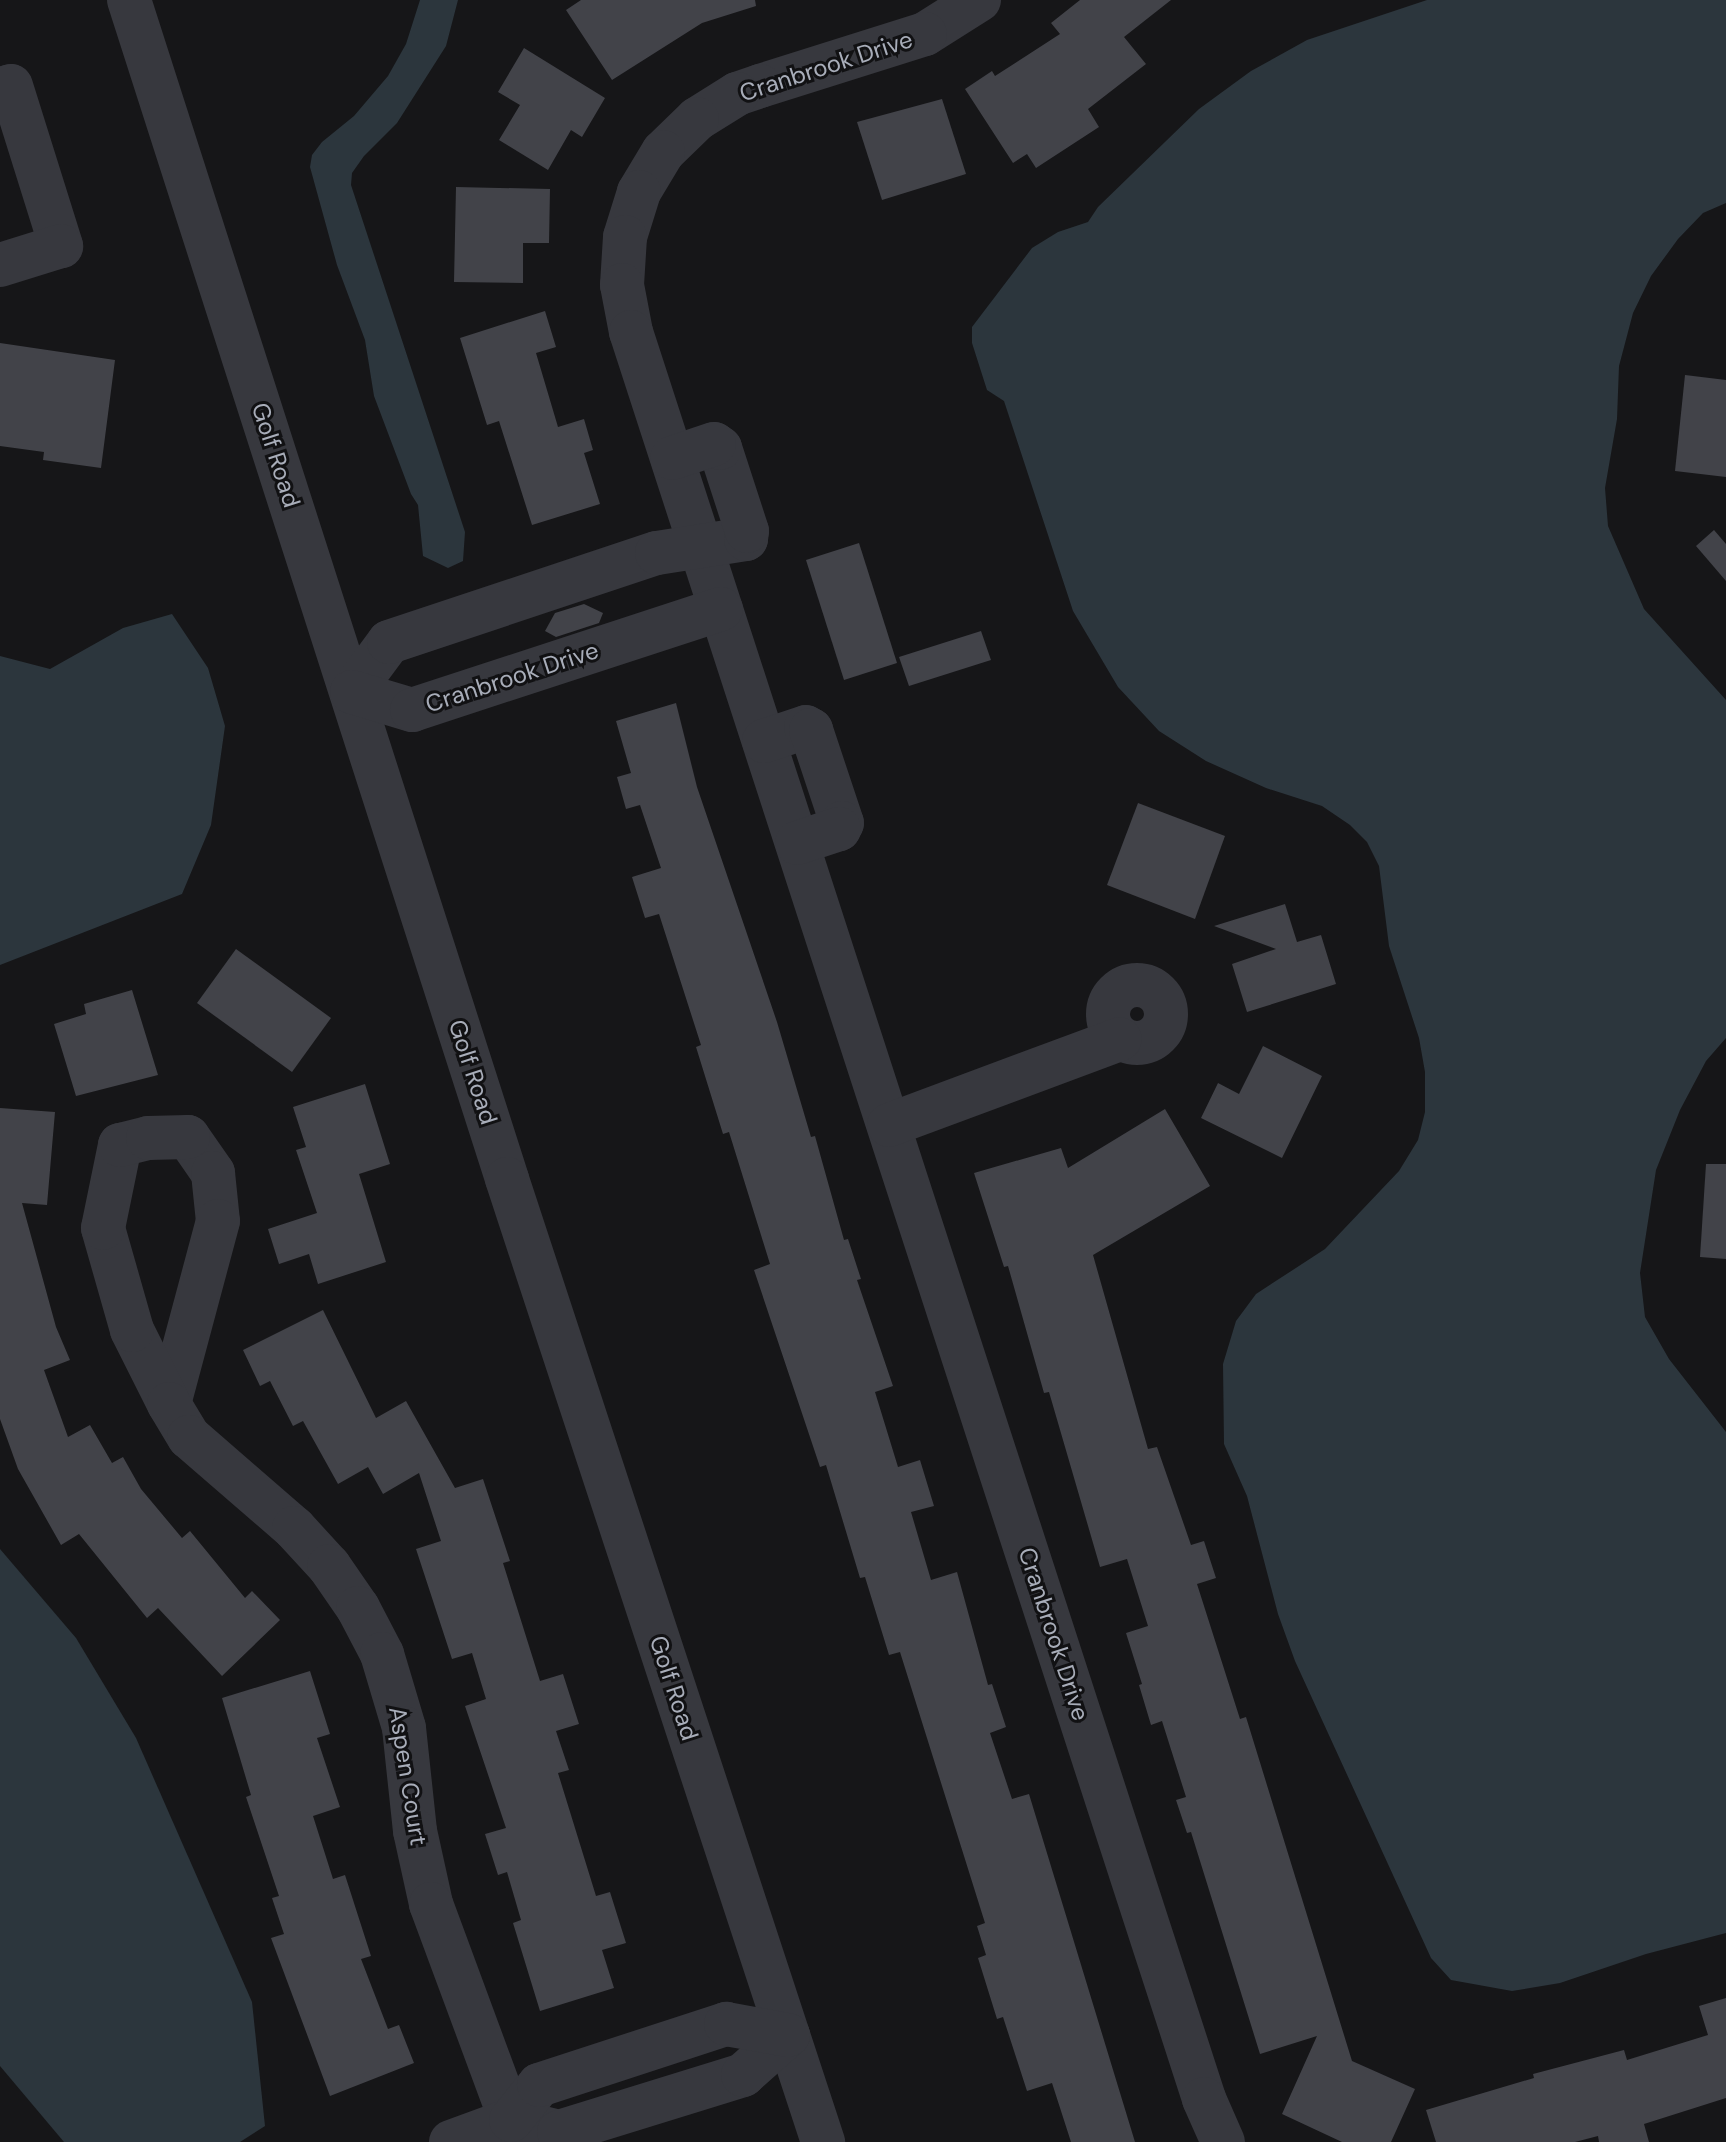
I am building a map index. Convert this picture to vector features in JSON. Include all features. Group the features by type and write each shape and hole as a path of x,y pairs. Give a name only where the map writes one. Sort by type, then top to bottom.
{"street":[{"name":"Golf Road","path":"129,0 507,1179 823,2142"},
{"name":"Cranbrook Drive","path":"979,0 925,34 760,86 717,105 679,134 650,171 625,237 622,285 631,332 1204,2099 1223,2142"},
{"path":"0,89 11,86 61,246 0,265"},
{"path":"352,692 389,642 657,553 700,544"},
{"name":"Cranbrook Drive","path":"352,692 412,710 721,609"},
{"path":"889,1125 1120,1039"},
{"name":"Aspen Court","path":"169,1404 218,1221 213,1173 188,1137 148,1138 120,1145 103,1228 132,1330 169,1404 189,1437 294,1528 329,1566 358,1608 382,1654 404,1728 415,1831 431,1904 515,2131"},
{"path":"451,2142 515,2131 559,2132 743,2075 788,2035"}],"shaded area":[{"path":"420,0 458,0 446,46 397,123 364,156 352,173 351,185 465,532 463,561 448,568 423,556 418,505 374,396 365,340 337,265 310,167 312,155 322,142 354,116 388,76 406,44"},
{"path":"1427,0 1726,0 1726,203 1703,213 1678,239 1651,276 1633,313 1619,366 1617,419 1605,488 1608,526 1644,609 1726,700 1726,1038 1706,1061 1680,1110 1656,1170 1640,1273 1645,1317 1669,1359 1726,1432 1726,1933 1646,1954 1560,1983 1512,1991 1451,1980 1431,1958 1295,1661 1278,1614 1247,1496 1224,1444 1223,1364 1236,1321 1256,1294 1325,1249 1399,1171 1418,1140 1425,1112 1425,1072 1419,1038 1389,946 1379,866 1367,842 1350,825 1322,806 1266,788 1206,761 1159,731 1118,687 1073,611 1004,401 987,390 972,343 972,327 1032,248 1058,232 1088,222 1098,207 1199,109 1251,71 1307,40"},
{"path":"172,614 208,668 225,726 211,825 182,894 0,965 0,656 50,669 123,628"},
{"path":"0,1549 76,1638 136,1738 252,2002 265,2126 240,2142 64,2142 0,2066"}],"building":[{"path":"581,0 755,0 756,6 702,23 612,80 566,10"},
{"path":"1080,0 1171,0 1124,37 1146,64 1088,109 1099,127 1036,168 1027,154 1013,163 965,89 992,71 995,76 1060,34 1051,23"},
{"path":"524,48 605,98 582,137 571,130 548,170 499,140 520,105 498,92"},
{"path":"942,99 966,174 882,200 857,122"},
{"path":"456,187 550,189 549,243 523,243 523,283 454,282"},
{"path":"545,311 556,347 536,353 558,427 584,419 593,450 584,453 600,504 532,525 499,421 487,425 460,338"},
{"path":"0,343 115,360 101,468 43,460 44,452 0,446"},
{"path":"1685,375 1726,380 1726,477 1675,471"},
{"path":"1714,530 1726,544 1726,581 1696,546"},
{"path":"859,543 897,663 844,680 806,560"},
{"path":"584,604 603,613 599,623 556,637 545,631 555,613"},
{"path":"981,631 991,660 909,686 899,657"},
{"path":"676,703 697,787 777,1022 811,1137 815,1136 844,1240 848,1239 861,1279 857,1280 893,1386 875,1392 898,1467 920,1460 934,1506 911,1512 931,1580 957,1572 988,1685 992,1684 1006,1727 990,1733 1012,1799 1029,1794 1135,2142 1071,2142 1052,2083 1027,2091 1003,2017 997,2019 978,1958 986,1955 977,1926 985,1923 900,1652 889,1655 865,1577 860,1578 826,1465 820,1467 754,1270 770,1264 729,1132 723,1134 696,1047 701,1045 659,914 645,918 632,877 661,868 640,805 626,809 617,777 631,773 616,721"},
{"path":"1138,803 1225,836 1195,919 1107,885"},
{"path":"1285,904 1297,942 1321,935 1336,984 1247,1012 1232,964 1276,949 1214,926"},
{"path":"236,949 331,1018 292,1072 197,1003"},
{"path":"132,990 158,1075 76,1096 54,1024 86,1014 84,1004"},
{"path":"1263,1046 1322,1076 1282,1158 1201,1118 1218,1083 1239,1094"},
{"path":"365,1084 390,1164 359,1174 386,1262 318,1284 309,1254 279,1264 268,1229 317,1213 296,1150 306,1147 293,1107"},
{"path":"0,1108 55,1112 47,1205 22,1203 56,1327 70,1360 44,1370 68,1437 90,1425 112,1463 123,1457 141,1489 182,1538 190,1531 245,1598 252,1591 280,1620 222,1676 158,1608 147,1618 79,1534 61,1545 18,1469 0,1419"},
{"path":"1165,1109 1210,1186 1093,1255 1148,1449 1157,1447 1191,1545 1204,1541 1216,1578 1197,1584 1240,1719 1246,1717 1352,2061 1415,2089 1391,2142 1342,2142 1282,2114 1317,2036 1260,2054 1191,1832 1187,1833 1176,1800 1186,1797 1162,1721 1151,1725 1139,1685 1142,1684 1126,1633 1148,1626 1127,1559 1100,1567 1049,1392 1044,1393 1008,1266 1004,1267 974,1173 1061,1148 1068,1168"},
{"path":"1706,1164 1726,1164 1726,1259 1700,1257"},
{"path":"323,1310 376,1418 406,1401 455,1488 483,1479 510,1561 503,1563 540,1681 563,1674 579,1724 556,1731 569,1770 558,1773 596,1896 610,1892 626,1943 602,1950 614,1988 540,2011 513,1923 521,1920 507,1872 498,1875 485,1834 506,1828 465,1706 486,1699 472,1653 452,1659 416,1549 441,1541 419,1473 383,1494 368,1467 338,1484 303,1421 293,1426 270,1381 260,1386 243,1350"},
{"path":"310,1671 330,1734 317,1738 340,1807 313,1816 333,1879 345,1875 371,1956 361,1959 388,2029 399,2025 414,2063 330,2096 271,1938 284,1934 272,1898 279,1896 246,1797 251,1795 222,1698"},
{"path":"1726,1998 1726,2098 1644,2124 1649,2142 1599,2142 1598,2136 1575,2142 1436,2142 1426,2110 1534,2078 1533,2074 1624,2050 1627,2060 1708,2035 1699,2006"}]}
